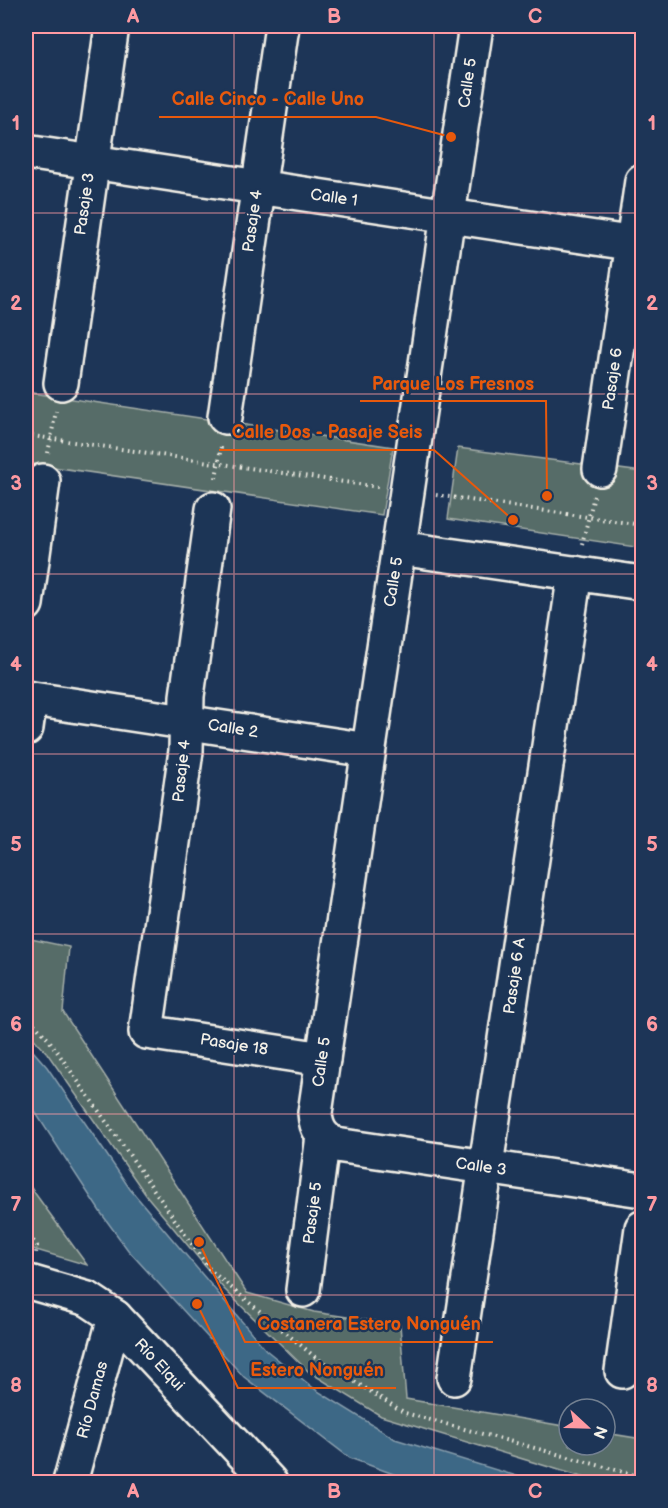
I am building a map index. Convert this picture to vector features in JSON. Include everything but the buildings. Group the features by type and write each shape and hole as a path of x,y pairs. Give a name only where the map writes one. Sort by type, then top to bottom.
{"street":[{"name":"Pasaje 3","path":"61,383 112,26"},
{"name":"Pasaje 4","path":"225,417 282,26"},
{"name":"Calle 5","path":"323,1136 316,1122 315,1113 476,26"},
{"name":"Calle 1","path":"26,152 638,244"},
{"name":"Pasaje 6","path":"600,469 638,244 642,181"},
{"path":"26,604 43,481"},
{"name":"Pasaje 4","path":"146,1032 186,751 187,696 213,509"},
{"path":"399,548 642,583"},
{"name":"Pasaje 6 A","path":"454,1378 575,573"},
{"name":"Calle 2","path":"27,708 186,722 368,750"},
{"name":"Pasaje 18","path":"146,1032 323,1059"},
{"name":"Calle 3","path":"323,1136 336,1145 642,1190"},
{"name":"Pasaje 5","path":"303,1290 323,1136"},
{"path":"622,1371 642,1228"},
{"name":"Río Elqui","path":"26,1281 88,1299 115,1317 270,1482"},
{"name":"Río Damas","path":"70,1482 115,1317"}],"path":[{"path":"43,481 61,383"},
{"path":"213,509 225,417"},
{"path":"26,435 642,525"},
{"path":"575,573 600,469"}],"green space":[{"path":"26,392 393,447 382,515 26,463"},
{"path":"458,448 642,472 642,548 448,519"},
{"path":"26,938 69,947 63,1012 247,1293 314,1312 400,1325 406,1399 557,1425 557,1457 617,1457 617,1435 642,1439 642,1482 592,1480 381,1416 309,1372 224,1289 146,1195 47,1053 26,1030"},
{"path":"26,1181 87,1265 26,1247"}],"water":[{"path":"26,1043 47,1067 130,1189 266,1350 316,1390 395,1439 536,1482 415,1482 350,1458 244,1377 128,1250 101,1213 26,1098"}],"place":[{"name":"Calle Cinco - Calle Uno","path":"451,137"},
{"name":"Parque Los Fresnos","path":"547,496"},
{"name":"Calle Dos - Pasaje Seis","path":"513,520"},
{"name":"Costanera Estero Nonguén","path":"199,1242"},
{"name":"Estero Nonguén","path":"197,1304"}]}
